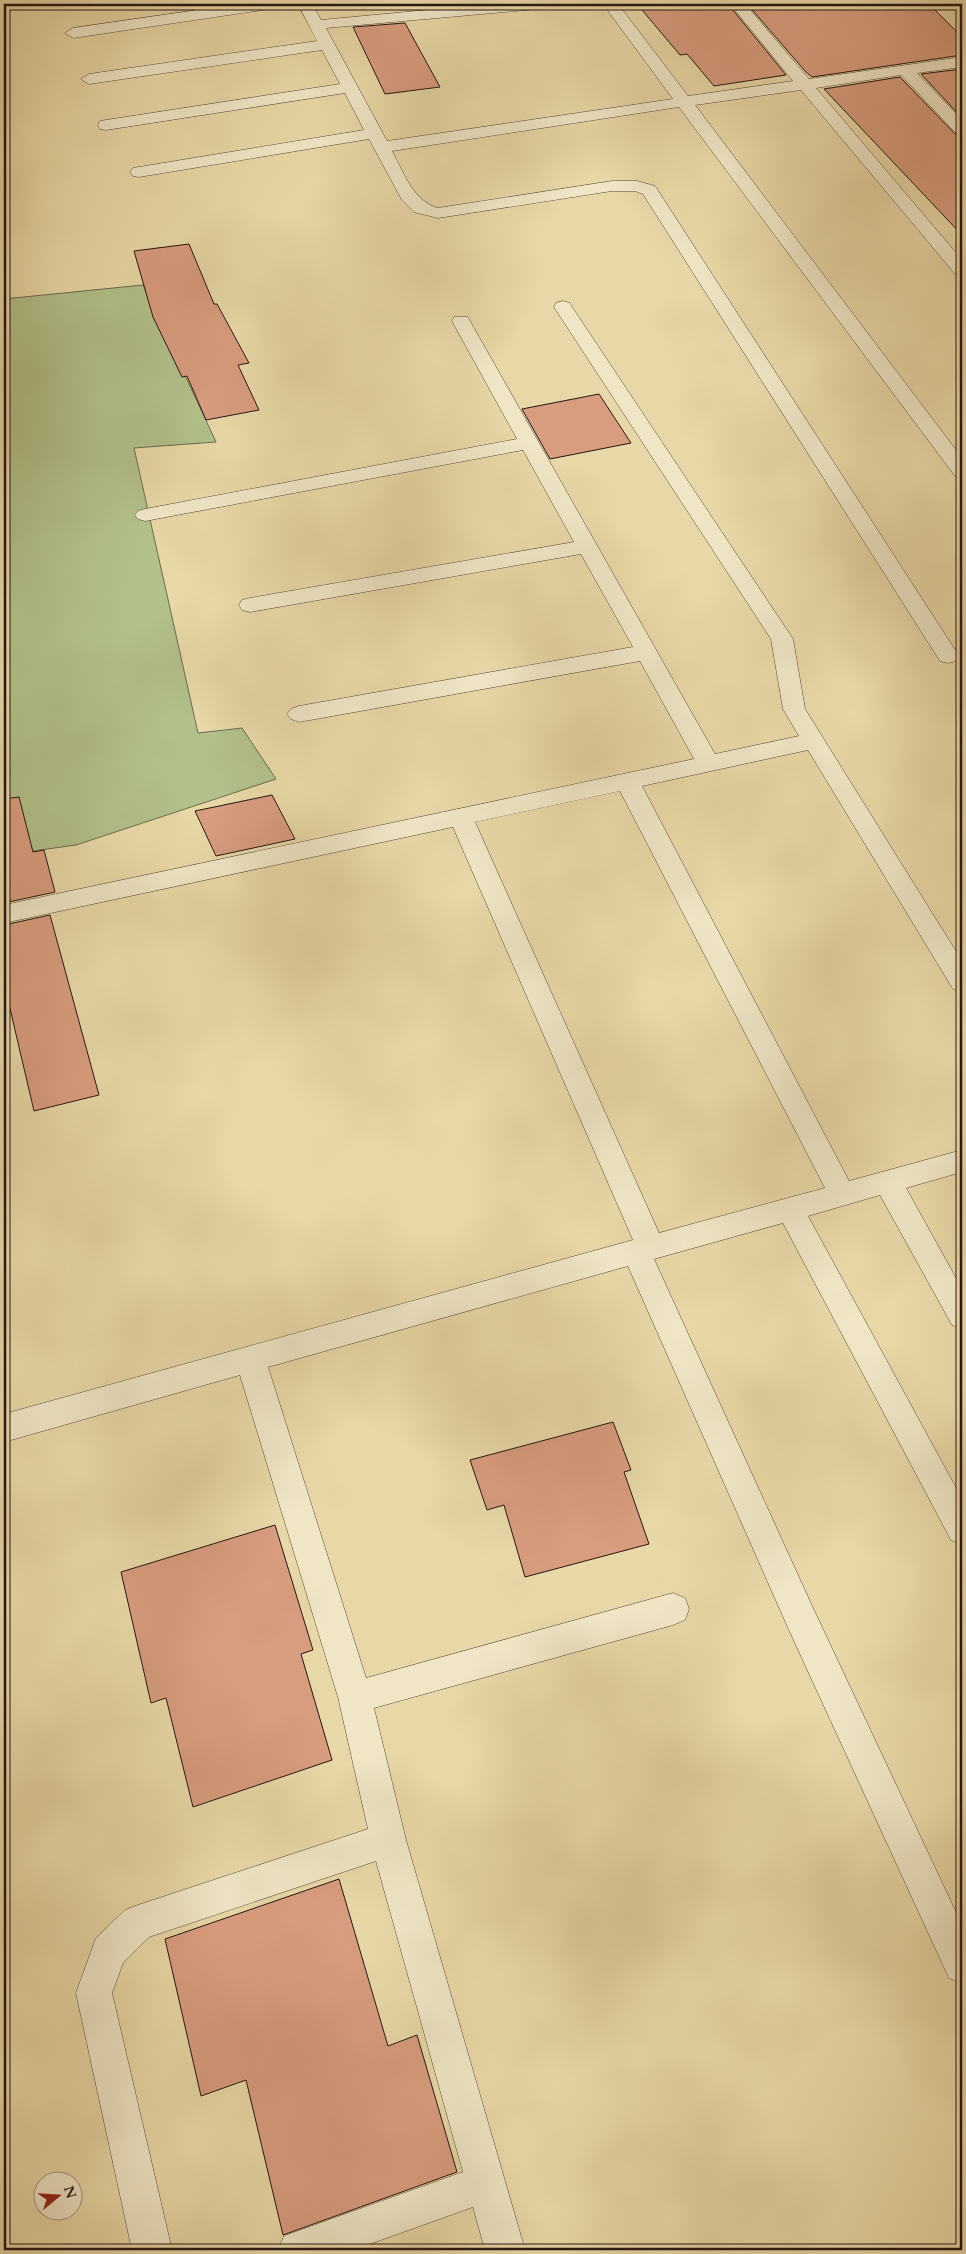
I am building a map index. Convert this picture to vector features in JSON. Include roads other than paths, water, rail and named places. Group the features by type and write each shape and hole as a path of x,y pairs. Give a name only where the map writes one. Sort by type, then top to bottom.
{"street":[{"path":"73,33 269,4"},
{"path":"305,4 374,133 384,147 408,196 420,208 438,213 612,186 637,186 648,190 948,656"},
{"path":"317,26 370,18 538,4"},
{"path":"610,4 962,472"},
{"path":"737,4 962,271"},
{"path":"88,80 328,44"},
{"path":"384,147 803,84 907,72 962,62"},
{"path":"907,72 962,129"},
{"path":"106,125 351,87"},
{"path":"139,172 374,133"},
{"path":"563,307 782,639 794,709 962,982"},
{"path":"461,321 709,764"},
{"path":"145,515 530,443"},
{"path":"250,605 587,546"},
{"path":"299,714 647,652"},
{"path":"4,914 814,741"},
{"path":"627,781 842,1194"},
{"path":"461,817 801,1618 962,1965"},
{"path":"4,1428 962,1161"},
{"path":"888,1182 962,1316"},
{"path":"790,1208 962,1530"},
{"path":"250,1358 356,1697 388,1840 505,2250"},
{"path":"356,1697 673,1609"},
{"path":"152,2250 94,1993 109,1951 138,1923 388,1840"},
{"path":"298,2250 486,2183"}]}
